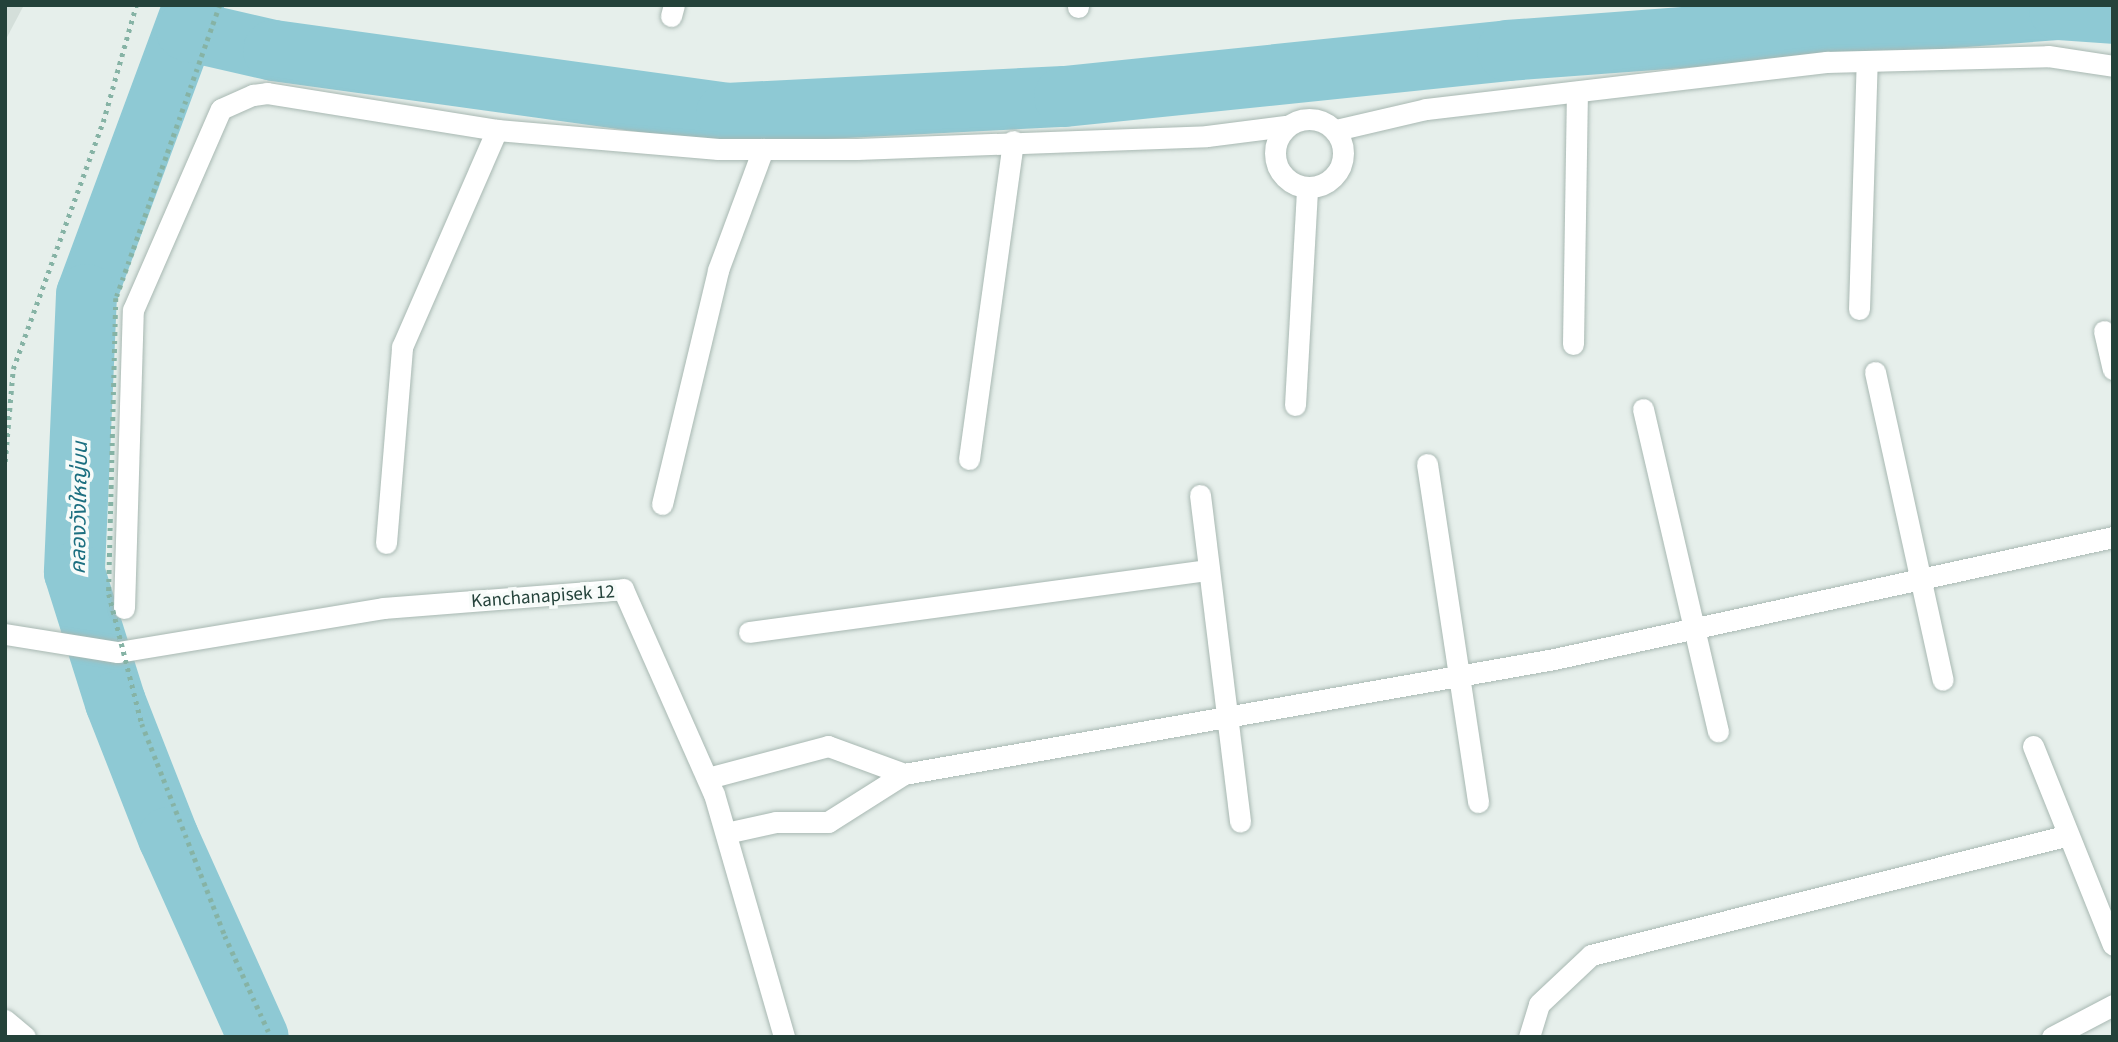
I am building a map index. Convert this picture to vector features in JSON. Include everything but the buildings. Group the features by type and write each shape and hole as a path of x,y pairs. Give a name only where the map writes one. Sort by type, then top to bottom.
{"street":[{"path":"1336,130 1426,109 1577,94 1826,62 2048,56 2113,66"},
{"path":"1859,309 1867,61"},
{"path":"124,608 133,310 221,109 267,93 497,130 763,149 1207,136 1285,126 1302,118 1321,119 1336,130 1344,156 1333,179 1307,189 1282,177 1273,151 1285,126"},
{"path":"1573,344 1577,94"},
{"path":"386,543 402,347 497,130"},
{"path":"970,459 1013,141"},
{"path":"662,504 718,270 763,149"},
{"path":"1295,405 1307,189"},
{"path":"2104,331 2113,369"},
{"path":"1875,372 1943,680"},
{"path":"1643,410 1718,731"},
{"path":"1427,464 1478,802"},
{"path":"1200,495 1240,822"},
{"path":"726,833 776,822 828,822 904,774 1459,675 1695,628 2113,537"},
{"path":"749,632 1209,570"},
{"name":"Kanchanapisek 12","path":"12,635 118,652 384,608 623,589 708,778 784,1037"},
{"path":"708,778 828,746 904,774"},
{"path":"2033,746 2113,945"},
{"path":"1529,1037 1539,1004 1591,956 2068,835"},
{"path":"2052,1037 2077,1031 2113,1004"},
{"path":"5,1020 24,1037"}],"path":[{"path":"5,463 13,369 103,122 136,5"},
{"path":"220,5 116,298 108,594 142,724 225,936 271,1037"}],"shaded area":[{"path":"5,5 24,5 5,41"}],"waterway":[{"name":"คลองวังใหญ่บน","path":"193,5 86,294 74,572 115,702 168,837 258,1037"},
{"path":"186,30 273,50 726,113 1064,96 1507,50 2059,9 2113,13"}]}
